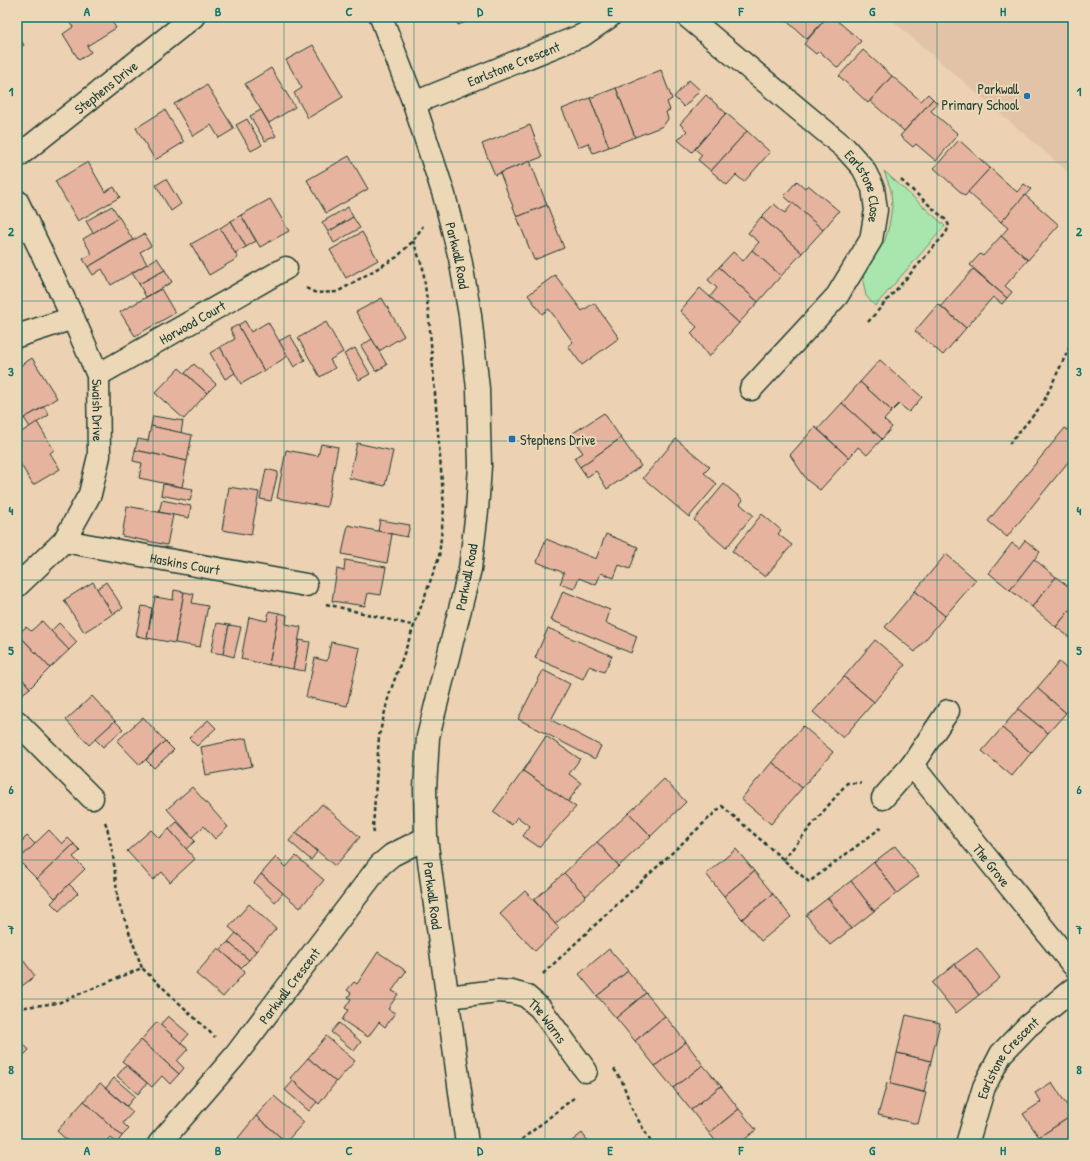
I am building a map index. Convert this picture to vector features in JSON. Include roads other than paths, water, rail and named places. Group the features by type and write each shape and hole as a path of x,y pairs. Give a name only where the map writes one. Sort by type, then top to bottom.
{"street":[{"name":"Stephens Drive","path":"17,157 194,17"},
{"name":"Parkwall Road","path":"381,17 414,103 444,195 460,258 470,315 478,389 480,466 477,511 470,569 428,737 425,789 426,838 467,1144"},
{"name":"Earlstone Crescent","path":"414,103 583,35 609,17"},
{"name":"Earlstone Close","path":"688,17 845,148 863,168 873,188 876,210 871,240 837,296 751,389"},
{"name":"Swaish Drive","path":"17,201 73,318 98,375 99,456 90,494 64,541 17,586"},
{"name":"Horwood Court","path":"98,375 282,271"},
{"path":"17,336 73,318"},
{"name":"Haskins Court","path":"64,541 306,584"},
{"path":"889,791 912,765 948,711"},
{"path":"17,722 92,798"},
{"name":"The Grove","path":"912,765 1073,965"},
{"name":"Parkwall Crescent","path":"159,1144 235,1056 380,865 392,855 426,838"},
{"name":"Earlstone Crescent","path":"967,1144 984,1087 1001,1054 1028,1026 1073,988"},
{"name":"The Warns","path":"448,997 497,991 512,992 526,996 540,1008 586,1071"}],"place":[{"name":"Parkwall Primary School","path":"1027,96"},
{"name":"Stephens Drive","path":"512,439"}]}
